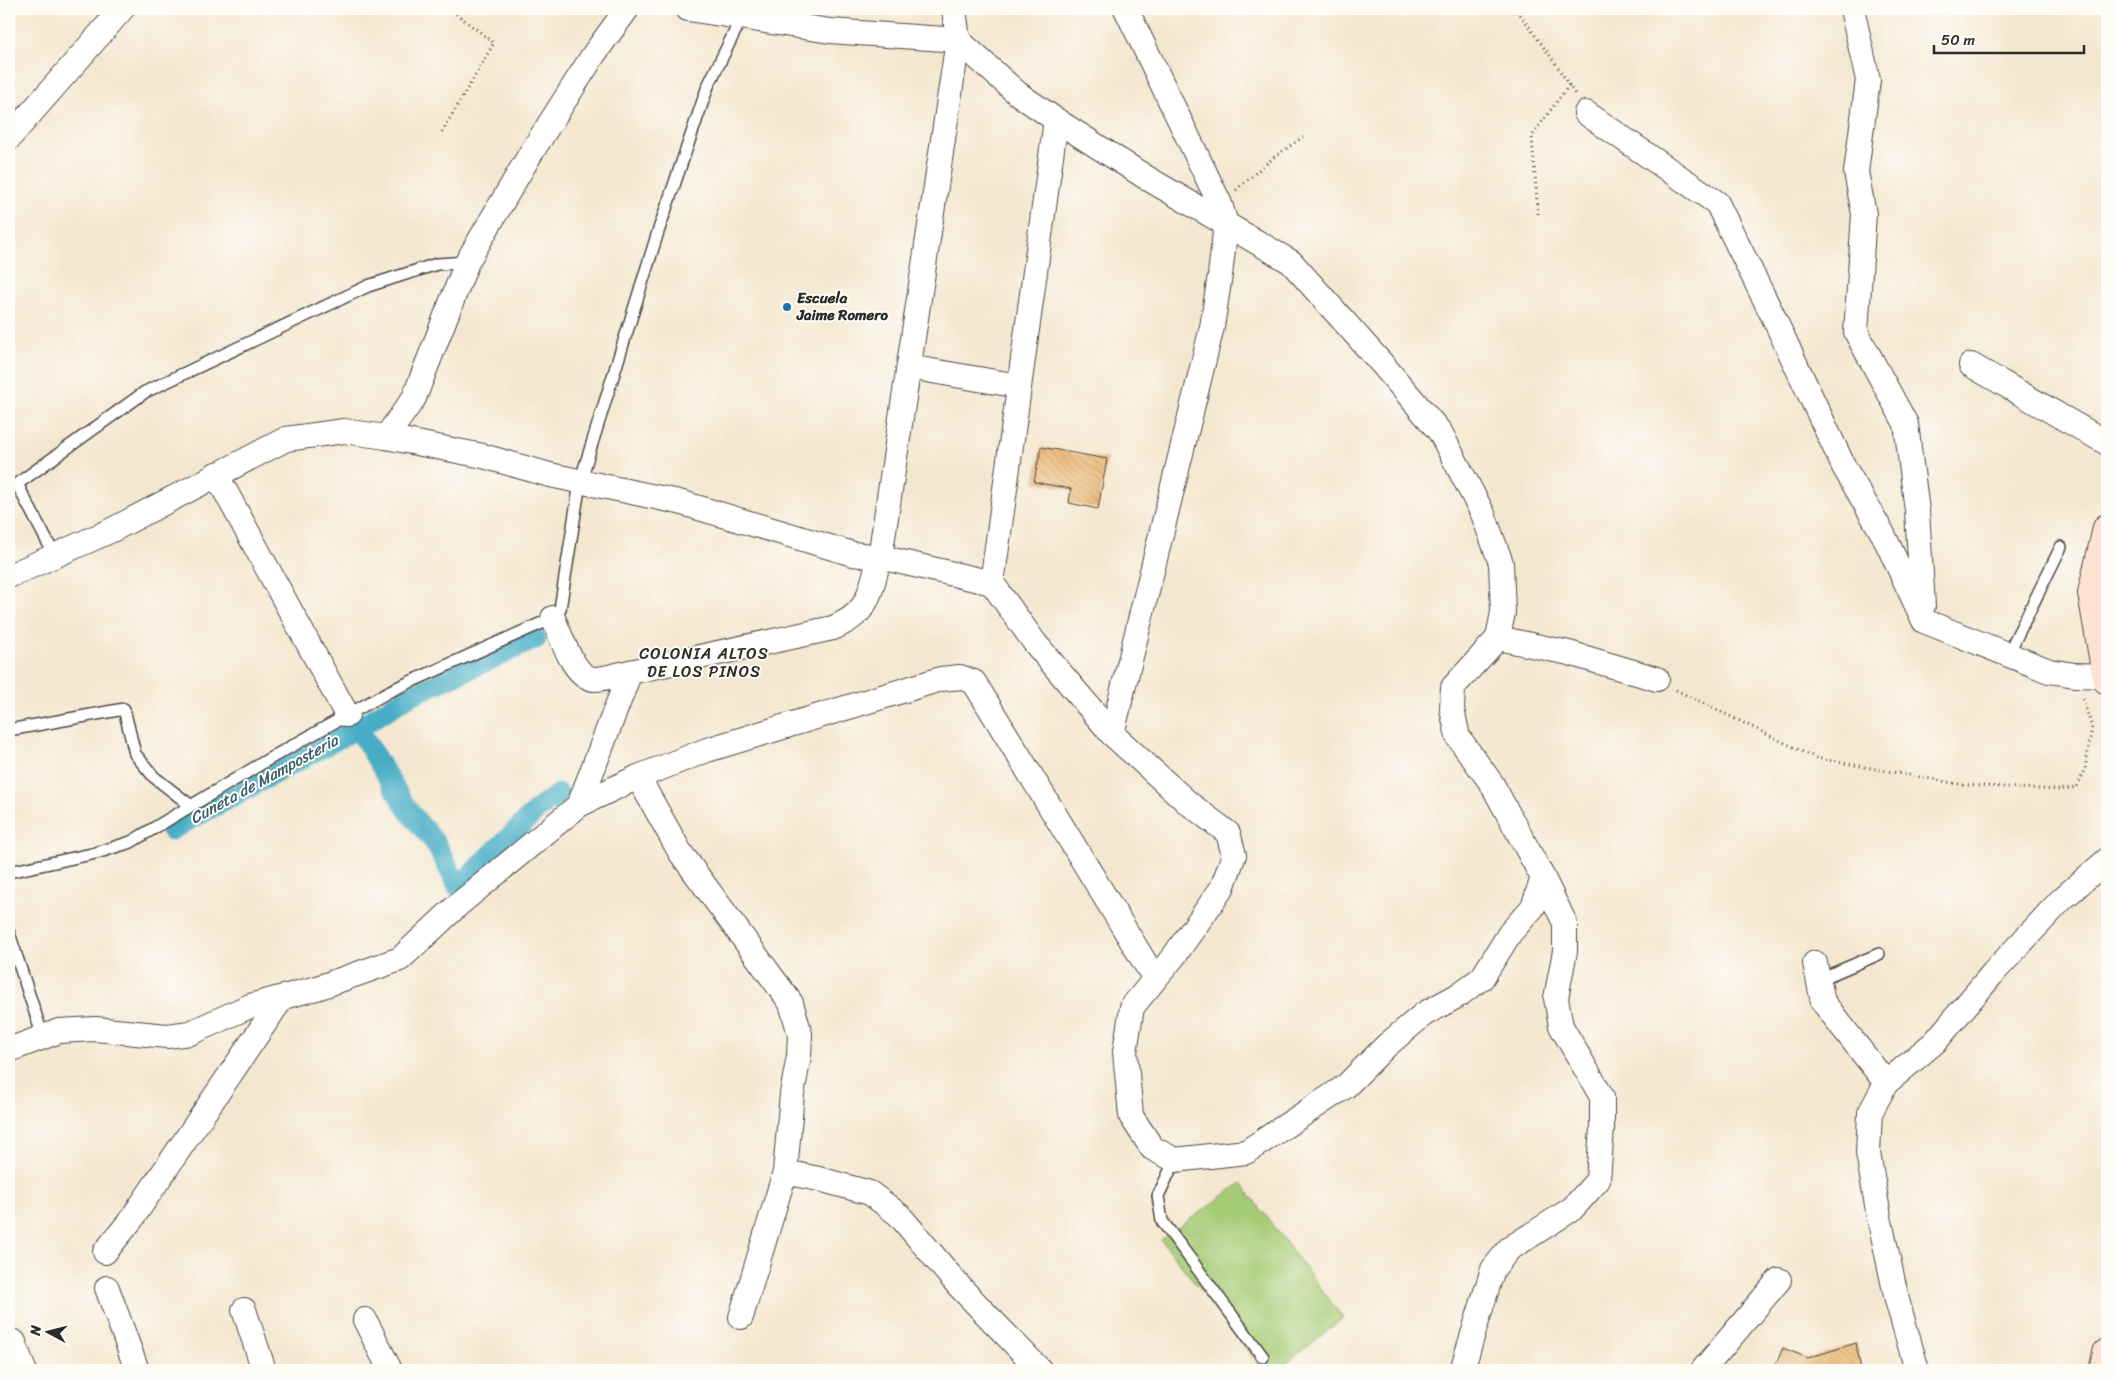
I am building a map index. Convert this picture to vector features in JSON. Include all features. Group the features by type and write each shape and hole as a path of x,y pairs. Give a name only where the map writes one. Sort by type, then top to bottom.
{"street":[{"path":"9,138 122,9"},
{"path":"386,437 414,398 467,262 531,153 594,54 626,9"},
{"path":"688,9 830,32 958,40 1017,93 1056,120 1147,178 1223,214 1291,262 1440,432 1483,514 1501,563 1503,612 1498,638 1453,686 1452,709 1458,737 1492,784 1543,878 1565,924 1565,952 1556,998 1560,1026 1602,1097 1598,1180 1572,1209 1510,1249 1493,1269 1462,1370"},
{"path":"553,618 574,664 584,675 595,679 833,628 860,613 868,599 880,557 958,40 954,9"},
{"path":"1112,734 1212,327 1220,275 1223,214 1126,9"},
{"path":"1852,9 1868,80 1856,172 1864,214 1856,332 1906,424 1917,511 1924,621"},
{"path":"1586,113 1717,204 1776,322 1844,467 1883,534 1924,621 2049,671 2107,678 2092,593 2107,528"},
{"path":"992,583 1056,120"},
{"path":"1971,365 2107,443"},
{"path":"909,367 1019,386"},
{"path":"9,576 110,531 286,439 344,431 386,437 483,456 580,482 679,502 853,554 880,557 992,583 1035,643 1112,734 1187,802 1228,833 1234,855 1222,888 1174,956 1132,1007 1125,1052 1132,1116 1152,1148 1175,1160 1246,1152 1346,1086 1386,1046 1424,1014 1456,996 1482,978 1510,933 1533,907 1543,878"},
{"path":"216,474 347,715"},
{"path":"1498,638 1569,653 1657,679"},
{"path":"579,805 630,672"},
{"path":"9,1050 59,1031 95,1029 167,1036 190,1033 250,1006 317,988 400,959 459,904 579,805 638,777 707,750 941,679 960,677 974,682 1155,979"},
{"path":"638,777 680,852 791,1003 800,1034 800,1056 792,1094 785,1172 741,1317"},
{"path":"1917,1370 1897,1300 1879,1217 1868,1153 1870,1113 1886,1083 1935,1042 1994,972 2055,907 2107,860"},
{"path":"1817,971 1823,1002 1886,1083"},
{"path":"105,1252 131,1220 282,998"},
{"path":"785,1172 870,1193 892,1209 958,1285 1040,1370"},
{"path":"1703,1370 1779,1280"},
{"path":"107,1288 137,1370"},
{"path":"244,1310 264,1370"},
{"path":"365,1320 390,1370"},
{"path":"14,1342 24,1370"},
{"path":"2103,1370 2107,1353"}],"lane":[{"path":"9,872 96,853 131,842 190,805 390,691 553,618 560,610 580,482 658,232 708,86 742,17"},
{"path":"54,556 17,484 145,392 368,286 437,264 467,262"},
{"path":"2008,654 2061,547"},
{"path":"9,730 124,709 135,754 154,777 190,805"},
{"path":"9,932 43,1037"},
{"path":"1817,971 1879,954"},
{"path":"1175,1160 1158,1196 1162,1221 1263,1357"}],"path":[{"path":"442,132 494,44 450,9"},
{"path":"1512,9 1518,13 1569,85 1586,113"},
{"path":"1538,214 1532,136 1569,85"},
{"path":"1223,214 1273,158 1303,137"},
{"path":"1657,679 1696,701 1816,758 1964,785 2059,790 2076,787 2086,769 2092,727 2075,675"}],"green space":[{"path":"1241,1183 1343,1318 1278,1370 1264,1370 1161,1240"}],"building":[{"path":"1041,447 1107,459 1098,509 1069,503 1071,489 1034,482"},
{"path":"1856,1343 1861,1370 1773,1370 1783,1348 1808,1358"}],"waterway":[{"name":"Cuneta de Mamposteria","path":"536,639 409,696 358,728 407,809 436,844 458,887 538,809 559,794"},
{"name":"Cuneta de Mamposteria","path":"171,830 358,728 352,718"}],"place":[{"name":"Escuela Jaime Romero","path":"787,307"}],"district":[{"name":"COLONIA ALTOS DE LOS PINOS","path":"704,662"}]}
